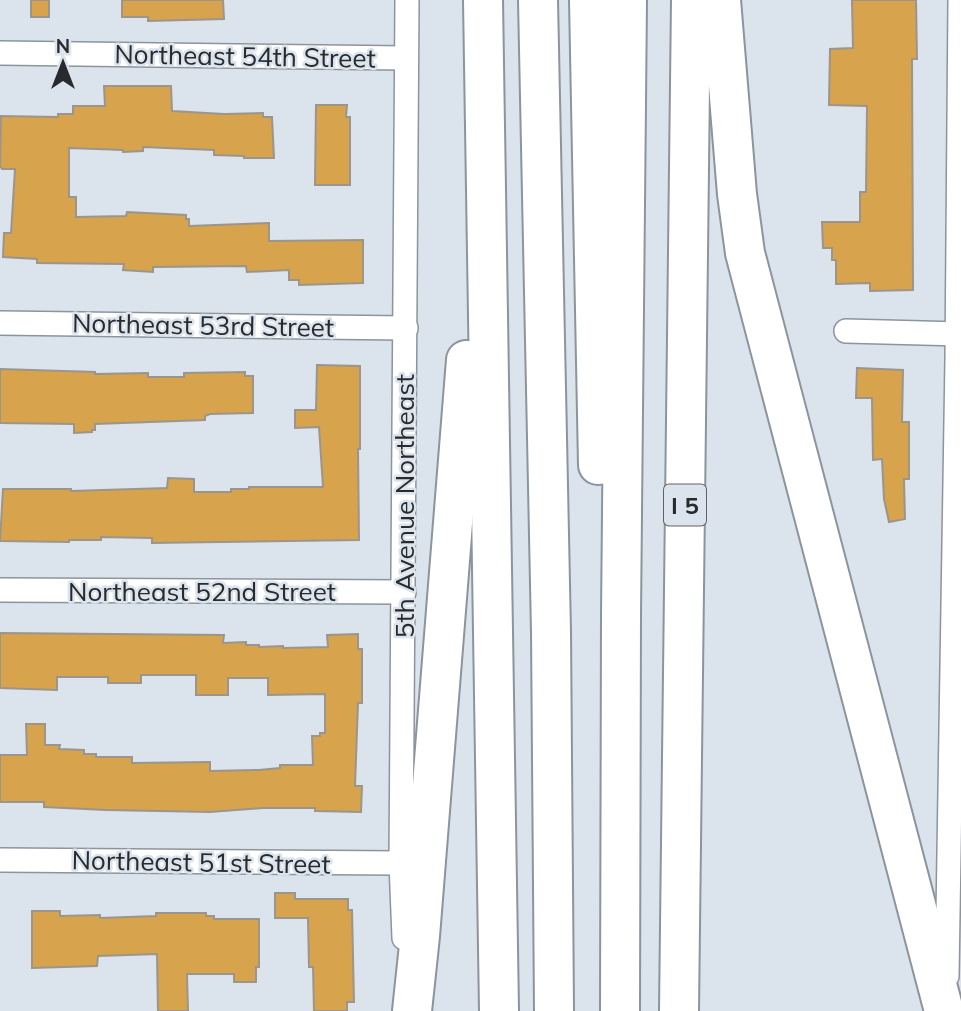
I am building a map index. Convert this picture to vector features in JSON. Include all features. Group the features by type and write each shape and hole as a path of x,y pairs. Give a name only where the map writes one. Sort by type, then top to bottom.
{"highway":[{"path":"538,0 551,619 554,1011"},
{"path":"589,0 596,453 621,616"},
{"path":"620,1011 627,0"},
{"name":"I 5","path":"679,1011 691,0"},
{"path":"721,0 734,165 745,253 945,1011"},
{"path":"410,1011 420,936 475,252 483,8"},
{"path":"483,8 499,1011"}],"street":[{"name":"5th Avenue Northeast","path":"407,0 401,863 410,1011"},
{"path":"945,1011 959,334 960,0"},
{"name":"Northeast 54th Street","path":"0,53 406,58"},
{"name":"Northeast 53rd Street","path":"0,323 406,328"},
{"path":"846,331 959,334"},
{"name":"Northeast 52nd Street","path":"0,590 404,592"},
{"name":"Northeast 51st Street","path":"0,860 401,863"}],"building":[{"path":"31,0 49,0 49,17 31,17"},
{"path":"122,0 223,0 224,19 148,21 148,17 122,17"},
{"path":"852,0 916,0 917,59 912,59 913,290 870,291 870,283 836,284 836,260 832,260 832,248 823,248 822,222 860,222 860,192 866,192 867,106 829,105 830,49 853,48"},
{"path":"104,86 171,86 172,111 263,113 263,117 272,117 274,158 214,155 214,150 143,147 143,151 123,152 69,148 69,197 76,197 76,217 126,216 127,212 186,215 189,226 269,223 269,241 363,240 363,283 299,285 299,280 289,280 289,270 247,272 246,266 153,267 153,272 123,270 124,264 37,263 37,259 3,257 4,233 11,233 15,169 2,169 0,166 1,116 58,117 58,114 73,114 73,106 105,106"},
{"path":"316,105 347,105 346,117 350,117 350,185 315,185"},
{"path":"317,365 360,366 359,540 152,543 152,538 101,537 101,540 69,542 0,541 3,489 71,491 167,488 168,478 194,479 194,492 231,492 231,489 249,487 323,487 319,427 295,428 295,410 316,410"},
{"path":"857,368 903,370 902,422 909,422 909,479 904,479 905,519 889,522 884,499 882,459 873,460 872,398 856,398"},
{"path":"0,369 95,374 148,373 148,377 184,377 184,373 245,372 245,376 253,376 253,413 210,414 205,416 205,420 95,424 95,430 92,432 74,433 74,424 0,423"},
{"path":"0,633 224,635 223,643 246,642 246,645 283,648 328,647 327,635 358,634 358,649 362,649 362,703 358,703 355,786 362,786 361,812 315,811 315,808 210,812 106,810 44,807 44,802 0,802 0,755 27,755 26,724 45,724 45,745 60,745 59,749 84,750 84,754 96,754 96,757 132,757 132,763 210,762 210,771 313,765 312,736 325,733 325,694 268,695 268,678 228,678 228,695 196,695 196,675 141,675 141,683 108,683 108,677 57,677 57,690 0,688"},
{"path":"275,893 295,893 295,899 348,899 348,910 352,910 354,1002 347,1002 347,1011 314,1011 313,967 309,967 308,918 275,918"},
{"path":"32,911 60,911 60,916 100,915 100,918 156,916 156,913 206,913 206,916 214,916 214,919 259,919 259,967 256,967 256,982 234,982 234,974 187,974 188,1011 158,1011 157,954 98,956 97,966 32,968"}]}
